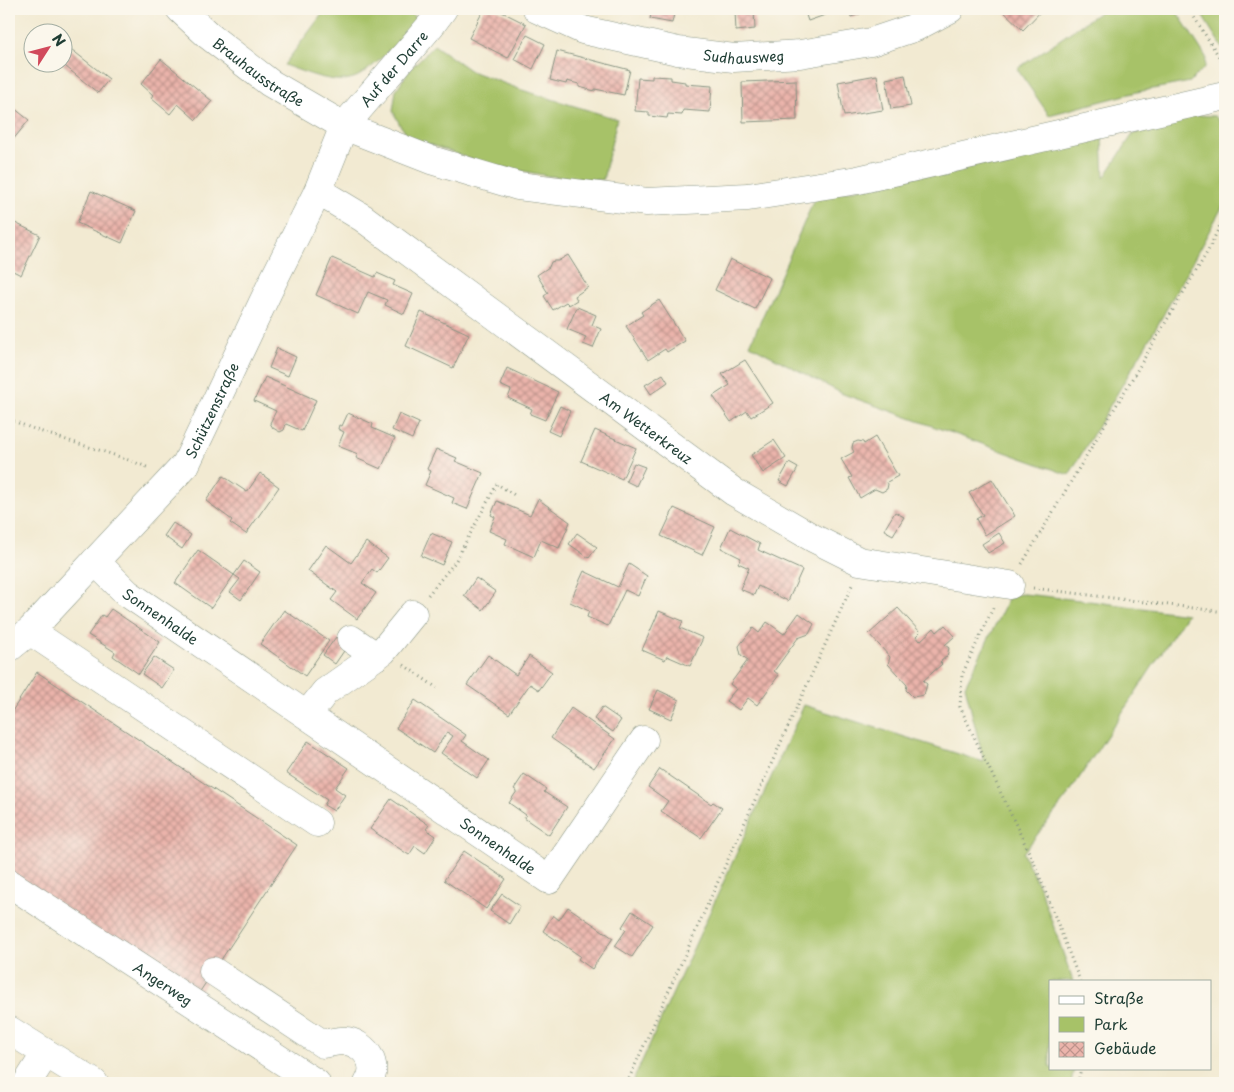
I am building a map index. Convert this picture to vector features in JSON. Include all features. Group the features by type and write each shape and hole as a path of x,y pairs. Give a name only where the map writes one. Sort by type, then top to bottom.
{"street":[{"name":"Brauhausstraße","path":"180,9 208,35 270,83 344,126 431,160 518,186 647,202 748,197 858,180 1225,96"},
{"name":"Auf der Darre","path":"344,126 443,9"},
{"name":"Sudhausweg","path":"537,9 583,30 678,51 734,58 800,54 871,42 916,27 950,9"},
{"name":"Schützenstraße","path":"9,648 30,631 186,464 274,279 318,192 344,126"},
{"name":"Am Wetterkreuz","path":"318,192 363,218 734,492 813,538 859,561 1010,585"},
{"name":"Sonnenhalde","path":"95,561 127,593 549,880 644,740"},
{"path":"307,715 325,692 379,654 413,614"},
{"path":"30,631 318,824"},
{"path":"351,639 379,654"},
{"name":"Angerweg","path":"9,883 316,1083"},
{"path":"213,971 323,1044 346,1041 364,1048 372,1062 371,1080 368,1083"},
{"path":"9,1030 94,1083"},
{"path":"27,1083 46,1054"}],"path":[{"path":"1188,9 1225,66"},
{"path":"1080,980 1035,865 960,707 962,675 995,603 1010,585 1208,251 1225,215"},
{"path":"9,419 31,428 125,458 174,479"},
{"path":"413,614 455,562 497,484 516,496"},
{"path":"627,1083 851,589 859,561"},
{"path":"1010,585 1225,612"},
{"path":"379,654 437,688"},
{"path":"1078,1083 1081,1070"}],"green space":[{"path":"326,9 404,9 418,19 380,60 354,78 346,80 329,79 284,65"},
{"path":"1104,9 1175,9 1206,57 1205,67 1190,82 1137,92 1049,115 1017,69"},
{"path":"1198,9 1225,9 1225,52"},
{"path":"434,45 471,71 522,90 617,119 603,180 548,176 482,163 409,137 393,111 396,90 410,69"},
{"path":"1196,115 1215,116 1225,127 1225,202 1160,321 1069,475 843,394 750,345 815,198 1102,136 1104,178 1133,134"},
{"path":"1024,594 1187,614 1066,798 1023,853 1041,891 1073,980 1049,980 1049,1070 1074,1070 1071,1083 632,1083 804,705 984,762 965,686 1010,595"}],"building":[{"path":"484,9 496,9 526,24 508,58 469,38"},
{"path":"652,9 675,9 672,23 650,19"},
{"path":"804,9 842,9 808,21"},
{"path":"849,9 863,9 865,12 851,17"},
{"path":"1001,9 1043,9 1023,30"},
{"path":"754,10 755,29 736,31 735,11"},
{"path":"527,35 545,44 533,69 514,59"},
{"path":"72,50 109,79 98,93 72,72"},
{"path":"557,51 630,70 624,95 595,89 595,91 579,87 579,84 567,81 566,84 550,80"},
{"path":"161,59 212,101 196,120 178,104 170,114 151,98 153,95 141,84"},
{"path":"877,75 883,110 844,116 838,82"},
{"path":"905,75 911,106 891,109 886,79"},
{"path":"652,76 671,77 671,80 685,82 685,84 712,86 710,112 683,110 682,115 668,114 667,118 649,116 649,112 635,111 638,78 652,79"},
{"path":"796,80 797,120 743,122 742,82"},
{"path":"9,104 29,120 12,141 9,138"},
{"path":"91,191 136,211 122,243 77,223"},
{"path":"11,221 40,235 21,275 9,269 9,226"},
{"path":"568,255 588,287 575,296 577,300 569,305 566,302 553,310 544,296 548,293 537,275 549,267 551,262 558,261"},
{"path":"332,258 375,277 377,273 395,281 393,285 413,294 404,314 385,305 387,300 368,292 358,314 316,295"},
{"path":"730,259 770,278 755,309 715,290"},
{"path":"659,300 685,341 667,352 665,349 648,360 626,326 643,315 641,312"},
{"path":"577,307 596,315 592,325 601,329 593,348 583,344 586,337 567,329"},
{"path":"421,312 469,334 453,368 406,346"},
{"path":"277,348 296,357 288,376 269,368"},
{"path":"745,360 773,403 751,417 747,411 731,422 713,396 730,385 722,374"},
{"path":"507,368 558,392 545,420 530,414 532,409 508,398 511,390 500,385"},
{"path":"663,374 668,382 651,394 645,385"},
{"path":"265,377 316,400 302,431 286,424 284,430 280,432 273,428 270,423 276,411 254,401"},
{"path":"560,406 570,411 559,436 548,431"},
{"path":"348,413 373,424 372,428 395,438 381,469 356,458 358,454 338,446 344,432 338,429 339,425 342,426"},
{"path":"399,414 419,423 412,439 392,430"},
{"path":"595,430 636,448 622,479 581,461"},
{"path":"875,437 898,476 887,482 887,489 882,492 875,489 860,498 849,478 852,477 841,459 854,452 852,448 853,443 858,441 864,444"},
{"path":"774,440 786,458 763,473 751,455"},
{"path":"436,449 457,458 455,461 483,473 467,509 452,503 454,498 425,485 431,471 427,469"},
{"path":"634,463 645,467 636,486 626,481"},
{"path":"789,463 798,468 788,486 779,481"},
{"path":"260,473 279,487 246,534 230,523 232,520 206,501 223,476 247,492"},
{"path":"992,479 1015,516 985,535 976,519 983,515 969,493"},
{"path":"538,499 570,522 559,548 541,540 534,557 505,544 507,539 489,531 495,517 491,515 497,501 530,515"},
{"path":"674,508 715,527 702,555 661,536"},
{"path":"895,512 904,517 893,535 884,530"},
{"path":"173,523 191,535 182,549 164,536"},
{"path":"730,528 760,544 758,550 802,570 788,601 758,586 754,595 740,589 749,568 738,563 741,558 721,548"},
{"path":"431,533 452,542 442,565 421,556"},
{"path":"577,533 597,547 589,558 569,544"},
{"path":"999,533 1005,543 988,553 982,544"},
{"path":"366,542 388,558 377,573 372,569 362,583 376,593 357,619 331,600 337,592 308,571 326,545 351,563"},
{"path":"198,550 234,575 211,608 175,583"},
{"path":"244,561 260,572 241,600 230,592 240,579 234,575"},
{"path":"629,564 647,576 638,596 625,590 608,626 587,617 589,611 570,602 584,571 618,587"},
{"path":"476,578 496,592 483,610 464,596"},
{"path":"898,608 920,632 916,636 920,641 934,628 937,632 945,625 955,636 945,645 949,648 947,656 940,662 942,664 923,681 927,684 924,695 913,697 906,690 907,685 888,664 890,657 869,634"},
{"path":"111,609 160,642 139,674 113,656 115,652 88,635 102,615 105,617"},
{"path":"284,610 329,641 305,676 260,644"},
{"path":"659,611 683,621 680,628 703,638 690,666 667,656 665,660 642,650"},
{"path":"799,613 814,624 809,634 798,638 774,671 779,675 757,705 748,698 739,710 726,701 736,689 730,684 748,660 741,655 739,646 753,628 759,633 767,622 784,634"},
{"path":"336,637 348,645 335,664 323,655"},
{"path":"488,655 516,675 529,656 552,672 539,690 530,684 509,714 467,685"},
{"path":"154,657 174,670 162,688 142,674"},
{"path":"37,672 297,845 197,996 9,871 9,716"},
{"path":"658,690 679,700 671,719 649,709"},
{"path":"415,700 466,735 462,741 489,760 477,778 441,753 453,736 447,732 433,753 396,728"},
{"path":"602,707 621,720 613,732 594,719"},
{"path":"571,708 615,739 594,768 551,738"},
{"path":"308,741 349,768 335,788 345,795 334,811 324,805 327,800 286,773"},
{"path":"660,769 711,804 713,802 722,808 701,838 661,811 668,801 648,787"},
{"path":"524,774 546,789 544,792 567,807 549,835 524,818 526,815 509,803 517,791 514,789"},
{"path":"391,799 429,825 426,829 436,836 425,853 415,846 409,855 370,829"},
{"path":"464,851 506,879 486,909 444,880"},
{"path":"502,894 520,906 509,924 490,911"},
{"path":"568,907 613,938 592,969 578,959 580,956 543,931 553,915 559,920"},
{"path":"632,911 653,925 632,957 615,946 626,930 622,927"}]}
